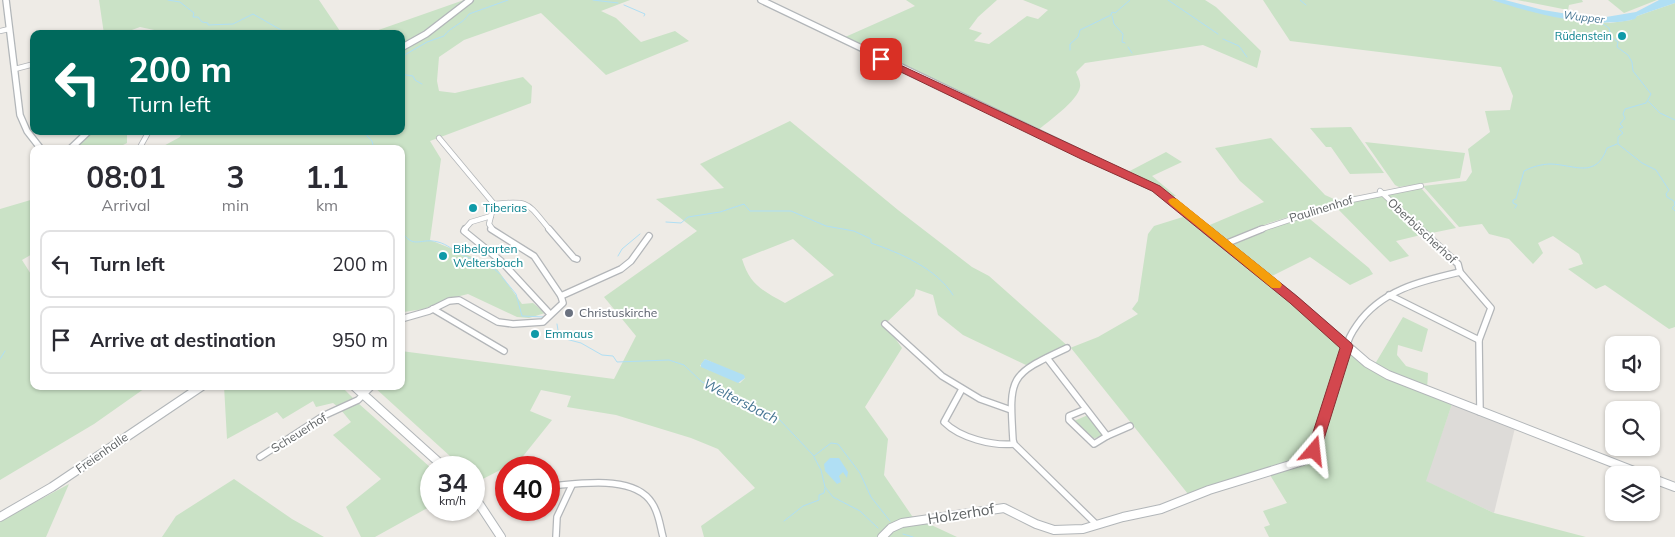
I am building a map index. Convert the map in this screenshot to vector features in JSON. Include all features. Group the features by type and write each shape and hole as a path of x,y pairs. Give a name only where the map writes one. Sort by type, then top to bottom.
{"street":[{"path":"6,0 21,118 30,135"},
{"path":"405,46 426,34 470,0"},
{"path":"761,0 1085,157 1156,189 1294,300 1367,363 1388,375 1621,466"},
{"path":"0,31 9,29"},
{"path":"15,69 30,65"},
{"path":"30,135 38,145"},
{"path":"74,145 85,135"},
{"path":"438,138 494,204"},
{"name":"Paulinenhof","path":"1225,244 1270,224 1350,199 1380,191 1421,186"},
{"name":"Oberbüscherhof","path":"1380,191 1458,264 1460,272 1491,308 1479,340 1480,412"},
{"path":"494,204 518,201 530,206 574,258 577,259"},
{"path":"405,318 433,309 450,300 459,300 498,322 513,324 543,322 562,303 561,296 534,256 490,228 494,204"},
{"path":"491,216 468,223 464,231 496,256 550,314"},
{"path":"561,296 616,272 630,263 640,245 650,236"},
{"name":"Oberbüscherhof","path":"1346,346 1359,320 1376,303 1406,287 1460,272"},
{"path":"1389,295 1479,340"},
{"path":"433,309 504,351"},
{"path":"885,324 933,369 962,389 980,399 1011,410"},
{"path":"1067,348 1028,367 1015,381 1011,410 1014,444 1098,526 1123,517 1161,509 1187,498 1304,461 1310,457 1314,451 1346,346"},
{"path":"1046,358 1107,436"},
{"path":"962,389 944,422 952,429 985,440 1009,445 1014,444"},
{"name":"Freienhalle","path":"0,517 53,487 166,407 195,390"},
{"path":"359,390 432,456"},
{"name":"Scheuerhof","path":"260,457 322,416 352,404 359,390"},
{"path":"1086,409 1069,416 1071,423 1094,444 1130,426"},
{"path":"1660,481 1675,487"},
{"path":"560,486 610,484 637,488 645,492 653,503 663,537"},
{"path":"556,537 554,530 558,516 572,485"},
{"name":"Holzerhof","path":"882,537 891,528 902,523 1004,508 1054,530 1098,526"},
{"path":"485,513 500,537"}],"shaded area":[{"path":"1452,404 1515,428 1494,513 1425,481"}],"green space":[{"path":"99,0 319,0 339,30 154,30 140,27 132,30 103,30"},
{"path":"464,0 630,0 601,11 616,18 641,42 675,31 689,41 606,75 541,13 464,40 439,57 437,81 439,91 455,93 523,77 532,86 531,103 430,141 441,159 430,240 495,266 522,304 533,303 545,313 529,318 517,317 468,294 448,299 424,309 405,312 405,145 165,145 181,135 405,135 405,30 378,30"},
{"path":"906,0 997,0 978,17 969,29 982,33 974,41 989,44 1027,16 1038,19 1048,10 1023,0 1205,0 1216,7 1261,51 1257,68 1203,45 1085,63 1076,72 1080,85 1074,99 1036,132 843,38 915,6"},
{"path":"1263,0 1492,0 1576,20 1610,23 1631,20 1637,16 1675,3 1675,327 1669,329 1605,285 1596,289 1568,269 1583,264 1579,254 1553,236 1538,243 1543,253 1533,264 1509,239 1489,234 1482,224 1459,227 1423,186 1466,181 1472,172 1468,149 1490,132 1485,111 1510,110 1513,96 1501,67 1290,41"},
{"path":"1517,0 1582,0 1583,2 1569,5 1568,10"},
{"path":"1608,0 1657,0 1624,13"},
{"path":"790,121 898,210 972,267 989,276 1070,348 1098,337 1138,314 1132,309 1138,301 1148,234 1154,226 1186,216 1271,283 1342,347 1310,451 1303,459 1188,494 1071,348 1026,365 963,335 938,315 933,295 916,289 914,296 885,324 902,348 865,407 888,439 884,475 912,516 957,537 704,537 701,526 755,488 718,449 691,438 616,415 567,407 571,396 541,390 530,411 552,420 523,456 495,456 495,473 485,478 485,456 450,456 377,390 405,390 405,352 614,379 636,336 604,297 697,231 656,199 724,188 700,164","holes":["793,239 834,275 785,303 753,281 742,259","705,359 745,378 740,383 700,366"]},
{"path":"1351,127 1384,173 1350,174 1331,147 1326,147 1310,128"},
{"path":"88,135 127,135 127,143 123,145 78,145"},
{"path":"1271,138 1325,195 1336,200 1358,195 1269,223 1225,242 1205,227 1264,202 1240,181 1215,148"},
{"path":"1365,142 1465,153 1460,178 1399,187 1395,185"},
{"path":"1166,152 1182,162 1152,176 1176,196 1171,197 1155,186 1126,173"},
{"path":"1420,188 1456,228 1427,234 1381,192"},
{"path":"1381,194 1425,234 1396,241 1409,256 1390,262 1334,205"},
{"path":"30,200 30,255 22,260 30,273 30,390 142,390 94,424 0,480 0,209"},
{"path":"1305,215 1369,268 1373,274 1350,285 1310,257 1270,277 1229,244 1272,225"},
{"path":"1403,317 1428,329 1422,352 1398,345 1397,355 1406,366 1428,373 1427,389 1388,372 1375,364"},
{"path":"1350,353 1452,404 1426,481 1494,513 1586,537 1269,537 1264,527 1270,525 1263,511 1287,503 1270,475 1309,463 1317,457"},
{"path":"224,390 345,390 354,399 338,407 333,403 316,407 313,401 283,419 277,412 227,439"},
{"path":"358,403 420,458 420,512 375,537 361,537 346,507 381,479 333,435 351,422 341,410"},
{"path":"1088,415 1105,435 1092,439 1074,421"},
{"path":"234,479 292,519 324,537 162,537 176,516"},
{"path":"69,484 46,537 0,537 0,521"}],"water":[{"name":"Wupper","path":"1492,0 1505,0 1543,10 1574,15 1606,17 1636,12 1659,0 1675,0 1675,3 1637,16 1635,19 1619,22 1602,22 1544,15"},
{"path":"705,359 744,375 745,378 738,383 701,367"},
{"path":"830,458 839,458 848,472 847,478 843,472 839,476 841,482 837,484 825,471 824,464"}],"waterway":[{"name":"Weltersbach","path":"168,0 180,2 194,13 193,17 198,17 202,22 208,23 208,25 233,24 253,14 281,30"},
{"path":"405,55 427,42 444,36 469,14 508,0"},
{"path":"593,0 618,3"},
{"path":"1070,50 1070,44 1078,37 1080,30 1111,15 1112,12 1115,13 1130,0"},
{"path":"1168,0 1218,34"},
{"path":"1300,0 1306,5"},
{"path":"624,5 645,14 644,16"},
{"path":"1112,16 1114,24 1123,34 1122,42 1125,43"},
{"name":"Wupper","path":"1600,22 1609,28 1611,37 1618,42 1617,47 1628,55 1632,62 1633,71 1651,94 1646,103 1625,109 1623,114 1625,118 1620,124 1623,127 1619,129 1623,133 1618,137 1618,144 1642,163 1656,170 1669,190 1666,194 1667,197 1674,201 1675,205 1672,208 1675,211"},
{"path":"1223,39 1239,46 1247,57"},
{"path":"1128,47 1132,53"},
{"path":"405,74 413,76 415,80 422,84"},
{"path":"1648,101 1660,113 1675,120"},
{"name":"Weltersbach","path":"367,135 373,145"},
{"path":"1515,208 1517,205 1513,203 1513,200 1516,199 1524,171 1547,164 1576,168 1591,167 1597,164 1607,148 1617,144"},
{"path":"666,222 681,223 688,217 720,212 744,204 750,211 791,211 826,226 854,231 871,239 871,243 905,257 927,269 946,285 953,295"},
{"path":"618,256 622,249 640,234"},
{"name":"Weltersbach","path":"405,236 413,242 432,241 441,243 462,255 487,265 500,274"},
{"name":"Weltersbach","path":"502,277 516,294 522,316 544,317"},
{"name":"Weltersbach","path":"557,324 559,336 562,338 581,343 602,355 613,356 617,362 669,360 684,365 702,382 745,400 778,418 814,456 831,443 838,444 860,473 871,497 890,521"},
{"path":"0,359 5,351"},
{"path":"814,457 821,470 825,487 833,497 860,511 878,528"},
{"path":"784,521 803,506 819,500 819,495 824,493 825,488"},
{"name":"Weltersbach","path":"903,534 913,537"}],"slow traffic":[{"path":"1173,201 1276,285"}],"place":[{"name":"Rüdenstein","path":"1622,36"},
{"name":"Tiberias","path":"473,208"},
{"name":"Bibelgarten Weltersbach","path":"443,256"},
{"name":"Christuskirche","path":"569,313"},
{"name":"Emmaus","path":"535,334"}],"route":[{"path":"881,59 1085,157 1142,181 1166,195 1294,300 1346,346 1314,451"}]}
